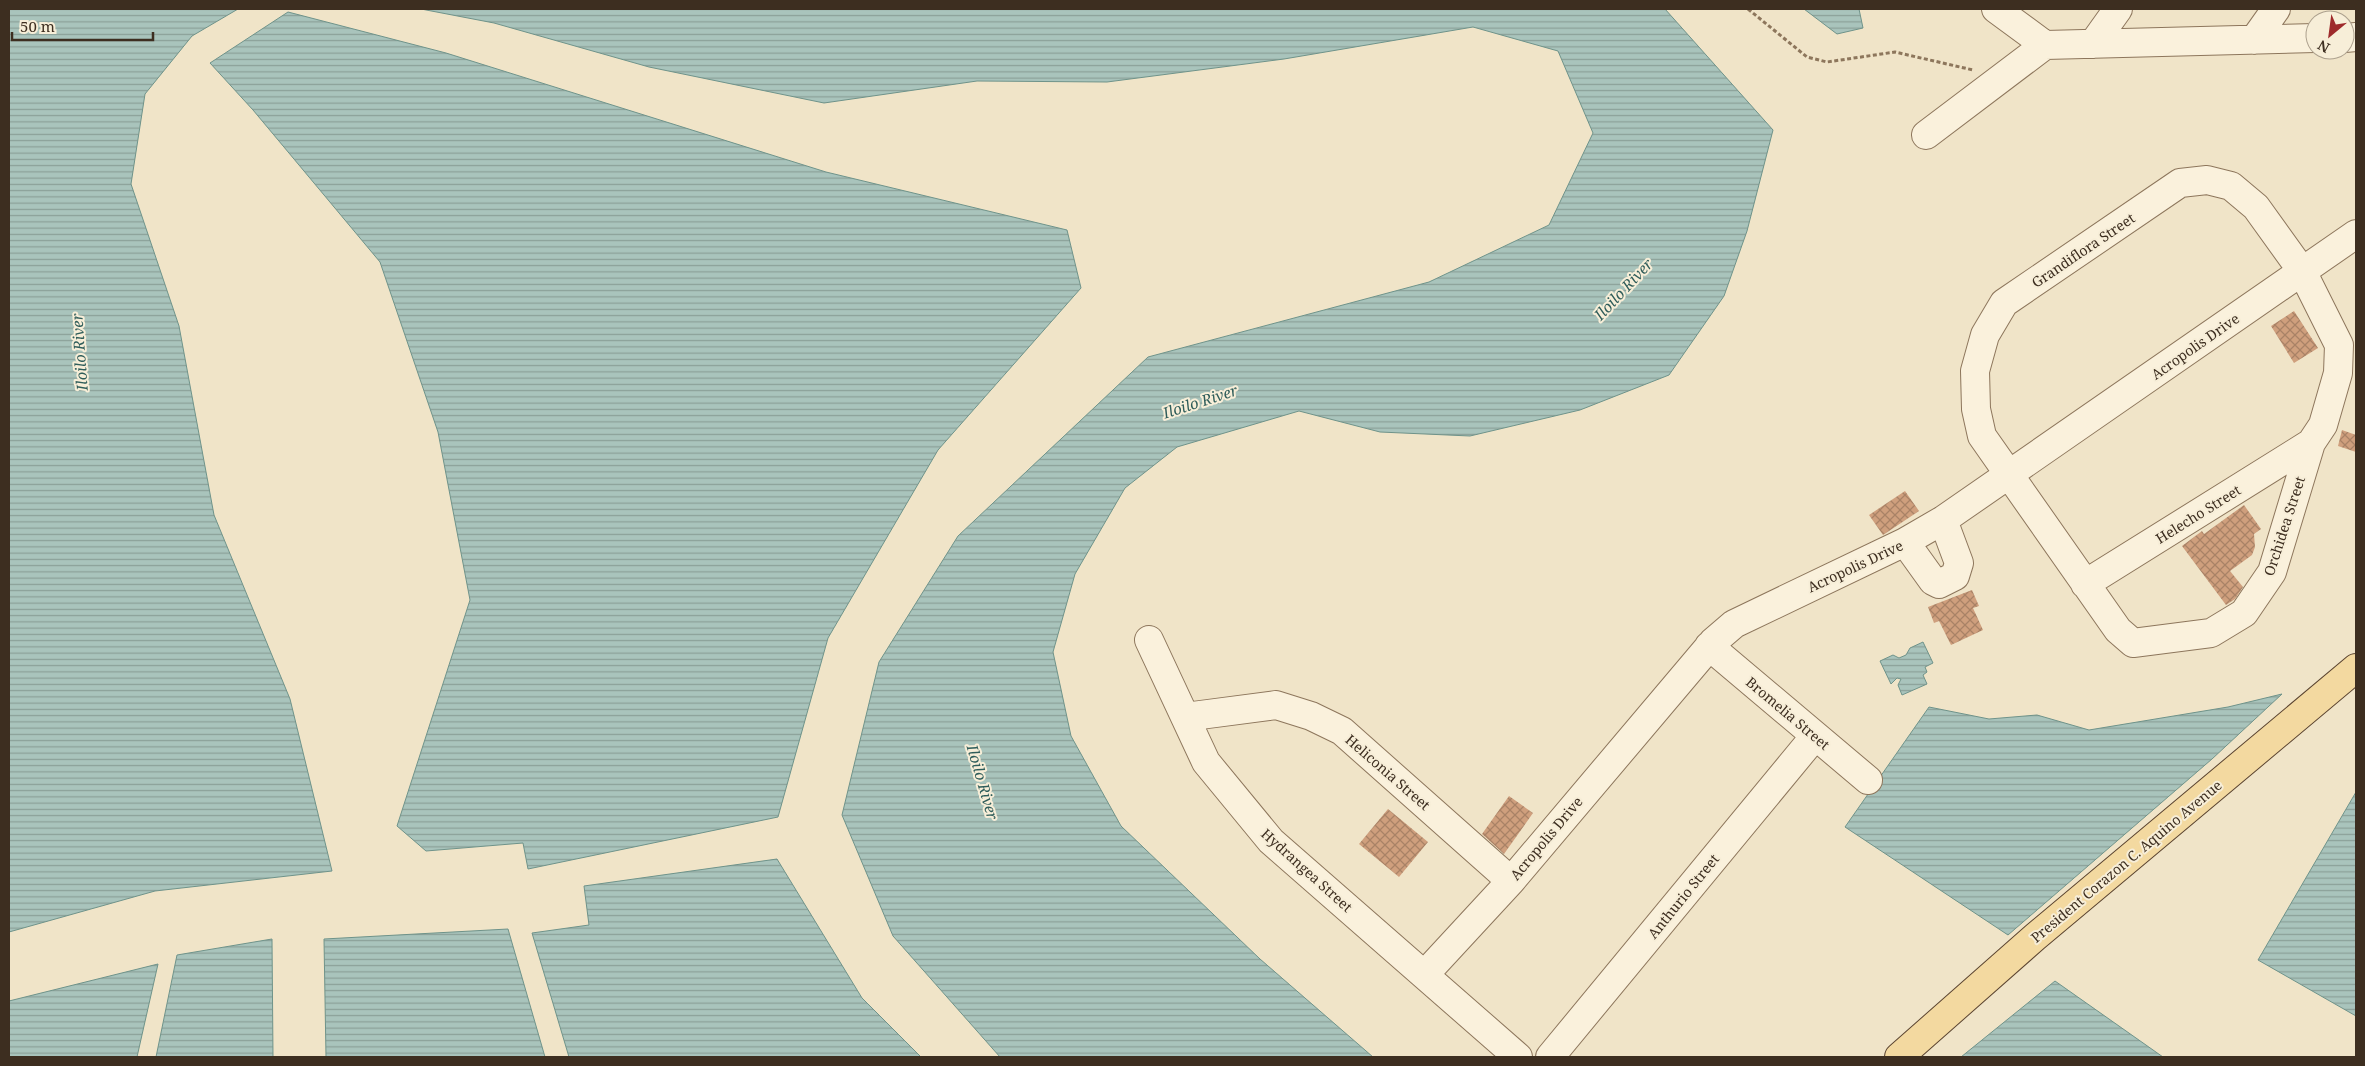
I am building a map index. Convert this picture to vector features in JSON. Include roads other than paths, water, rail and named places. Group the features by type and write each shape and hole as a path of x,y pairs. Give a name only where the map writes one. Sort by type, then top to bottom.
{"main road":[{"name":"President Corazon C. Aquino Avenue","path":"1899,1057 2035,937 2356,668"}],"street":[{"path":"1996,9 2045,45"},
{"path":"2093,44 2118,9"},
{"path":"2254,40 2276,9"},
{"path":"1926,135 2045,45 2305,38"},
{"name":"Grandiflora Street","path":"2008,475 1982,436 1976,410 1975,371 1985,335 2004,303 2180,183 2206,180 2231,186 2256,207 2302,271"},
{"name":"Acropolis Drive","path":"1425,974 1511,880 1709,646 1734,624 1905,542 1943,520 2356,234"},
{"name":"Orchidea Street","path":"2008,475 2118,630 2133,643 2211,633 2244,613 2272,572 2311,443 2323,425 2338,373 2339,345 2302,271"},
{"name":"Helecho Street","path":"2085,584 2311,443"},
{"path":"1905,542 1933,582 1939,584 1955,576 1959,563 1943,520"},
{"name":"Hydrangea Street","path":"1149,640 1206,762 1271,841 1518,1057"},
{"name":"Bromelia Street","path":"1709,646 1868,780"},
{"name":"Heliconia Street","path":"1185,717 1276,705 1311,716 1342,731 1511,880"},
{"name":"Anthurio Street","path":"1550,1057 1815,736"}],"water":[{"name":"Iloilo River","path":"9,9 238,9 192,36 145,94 131,184 179,326 214,515 290,699 332,871 155,891 9,932"},
{"name":"Iloilo River","path":"421,9 1665,9 1773,130 1747,231 1724,296 1669,375 1580,410 1470,436 1380,432 1299,411 1177,447 1125,488 1075,574 1053,652 1071,736 1121,826 1260,959 1373,1057 1000,1057 893,936 842,815 879,662 958,536 1148,357 1429,282 1549,225 1593,133 1558,51 1473,27 1284,59 1107,82 977,81 824,103 649,67 494,23"},
{"path":"1804,9 1859,9 1863,28 1837,34"},
{"path":"288,12 446,53 826,172 1067,230 1081,288 938,450 828,638 778,817 528,869 523,843 426,851 397,826 470,600 438,432 380,262 253,110 210,63"},
{"path":"1923,642 1933,663 1925,667 1927,672 1923,675 1927,684 1902,695 1898,685 1901,679 1897,678 1891,684 1880,661 1893,655 1899,658 1906,655 1910,648"},
{"path":"2282,694 2212,759 2008,935 1845,827 1929,707 1989,719 2037,715 2089,730 2228,707"},
{"path":"2356,792 2356,1016 2258,960"},
{"path":"777,859 862,998 921,1057 569,1057 532,933 589,925 584,886"},
{"path":"508,929 545,1057 326,1057 324,939"},
{"path":"272,939 273,1057 156,1057 177,955"},
{"path":"158,964 137,1057 9,1057 9,1001"},
{"path":"2055,981 2163,1057 1961,1057"}]}
